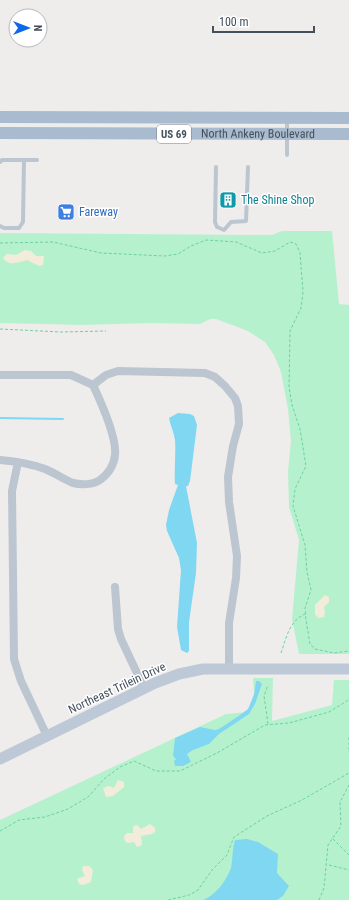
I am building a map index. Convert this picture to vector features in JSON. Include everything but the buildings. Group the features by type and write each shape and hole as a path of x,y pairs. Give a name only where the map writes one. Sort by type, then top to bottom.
{"main road":[{"name":"North Ankeny Boulevard","path":"0,118 349,118"},
{"name":"North Ankeny Boulevard","path":"0,133 349,134"}],"street":[{"path":"93,385 106,375 118,371 198,372 215,377 235,398 238,406 239,424 232,450 228,485 230,510 236,540 237,564 229,623 229,668"},
{"path":"0,375 72,376 93,385 100,399 115,446 114,463 103,478 96,482 77,483 46,470 18,462 0,460"},
{"path":"18,462 12,491 14,659 21,681 48,736"},
{"path":"115,586 121,639 144,688"},
{"name":"Northeast Trilein Drive","path":"0,759 165,678 188,672 229,668 349,669"}],"lane":[{"path":"287,118 287,155"},
{"path":"0,162 2,160 37,160"},
{"path":"0,226 4,228 19,228 22,225 24,160"},
{"path":"216,167 215,222 217,227 224,230 231,222 246,221 248,167"}],"path":[{"path":"0,243 53,242 101,253 165,256 178,254 196,243 212,240 236,242 262,253 274,251 290,242 298,247 302,263 303,298 300,312 290,331 289,387 292,405 300,429 306,463 304,473 294,494 292,502 294,514 304,540 307,572 311,590 305,608 305,613 313,648 340,654 349,651"},
{"path":"0,329 61,332 106,331"},
{"path":"281,653 289,630 297,619 305,613"},
{"path":"268,685 264,696 268,724"},
{"path":"0,831 19,820 52,815 76,804 88,797 104,779 124,764 134,761 163,772 180,771 209,758 268,724 289,722 329,712 347,701 349,698"},
{"path":"349,738 349,752"},
{"path":"168,900 189,895 198,890 212,870 227,855 229,844 234,836 267,816 302,800 349,773"},
{"path":"319,900 324,888 328,865 327,851 340,826 340,802 349,784"},
{"path":"333,839 349,855"},
{"path":"328,865 349,870"}],"green space":[{"path":"282,231 332,231 339,304 349,305 349,654 299,654 292,619 299,540 289,507 288,472 291,441 288,409 281,372 274,355 265,342 248,331 216,319 210,319 200,324 151,323 81,325 0,323 0,233 272,235"},
{"path":"253,678 273,678 272,721 332,705 334,680 349,680 349,900 0,900 0,820 226,714 248,712 254,693"}],"sand":[{"path":"25,250 31,251 36,256 44,256 43,265 39,266 27,260 11,263 5,261 3,258 7,254 16,255"},
{"path":"325,595 329,597 329,602 324,607 324,617 318,618 315,614 315,605"},
{"path":"118,780 124,782 124,787 113,796 106,797 103,788 109,786 114,788"},
{"path":"150,824 155,828 155,832 141,836 142,845 137,847 134,842 125,842 124,836 127,833 133,833 133,826 137,825 141,829"},
{"path":"83,866 89,866 93,870 91,882 83,885 79,884 77,879 85,876 82,870"}],"water":[{"path":"178,413 190,414 194,416 197,425 190,481 188,486 186,486 197,543 196,573 189,622 189,651 187,653 181,650 177,627 181,570 179,558 167,531 166,525 169,510 178,485 175,484 175,440 169,418"},
{"path":"256,681 259,681 262,684 255,704 249,714 219,734 209,744 187,754 191,762 183,766 175,766 174,761 176,759 173,756 175,738 200,727 215,730 219,729 240,715 248,709 254,695"},
{"path":"247,839 258,842 278,854 277,873 289,886 283,896 277,900 203,900 212,895 226,878 231,868 235,840"}],"waterway":[{"path":"0,418 63,419"}],"place":[{"name":"The Shine Shop","path":"228,200"},
{"name":"Fareway","path":"66,212"}]}
